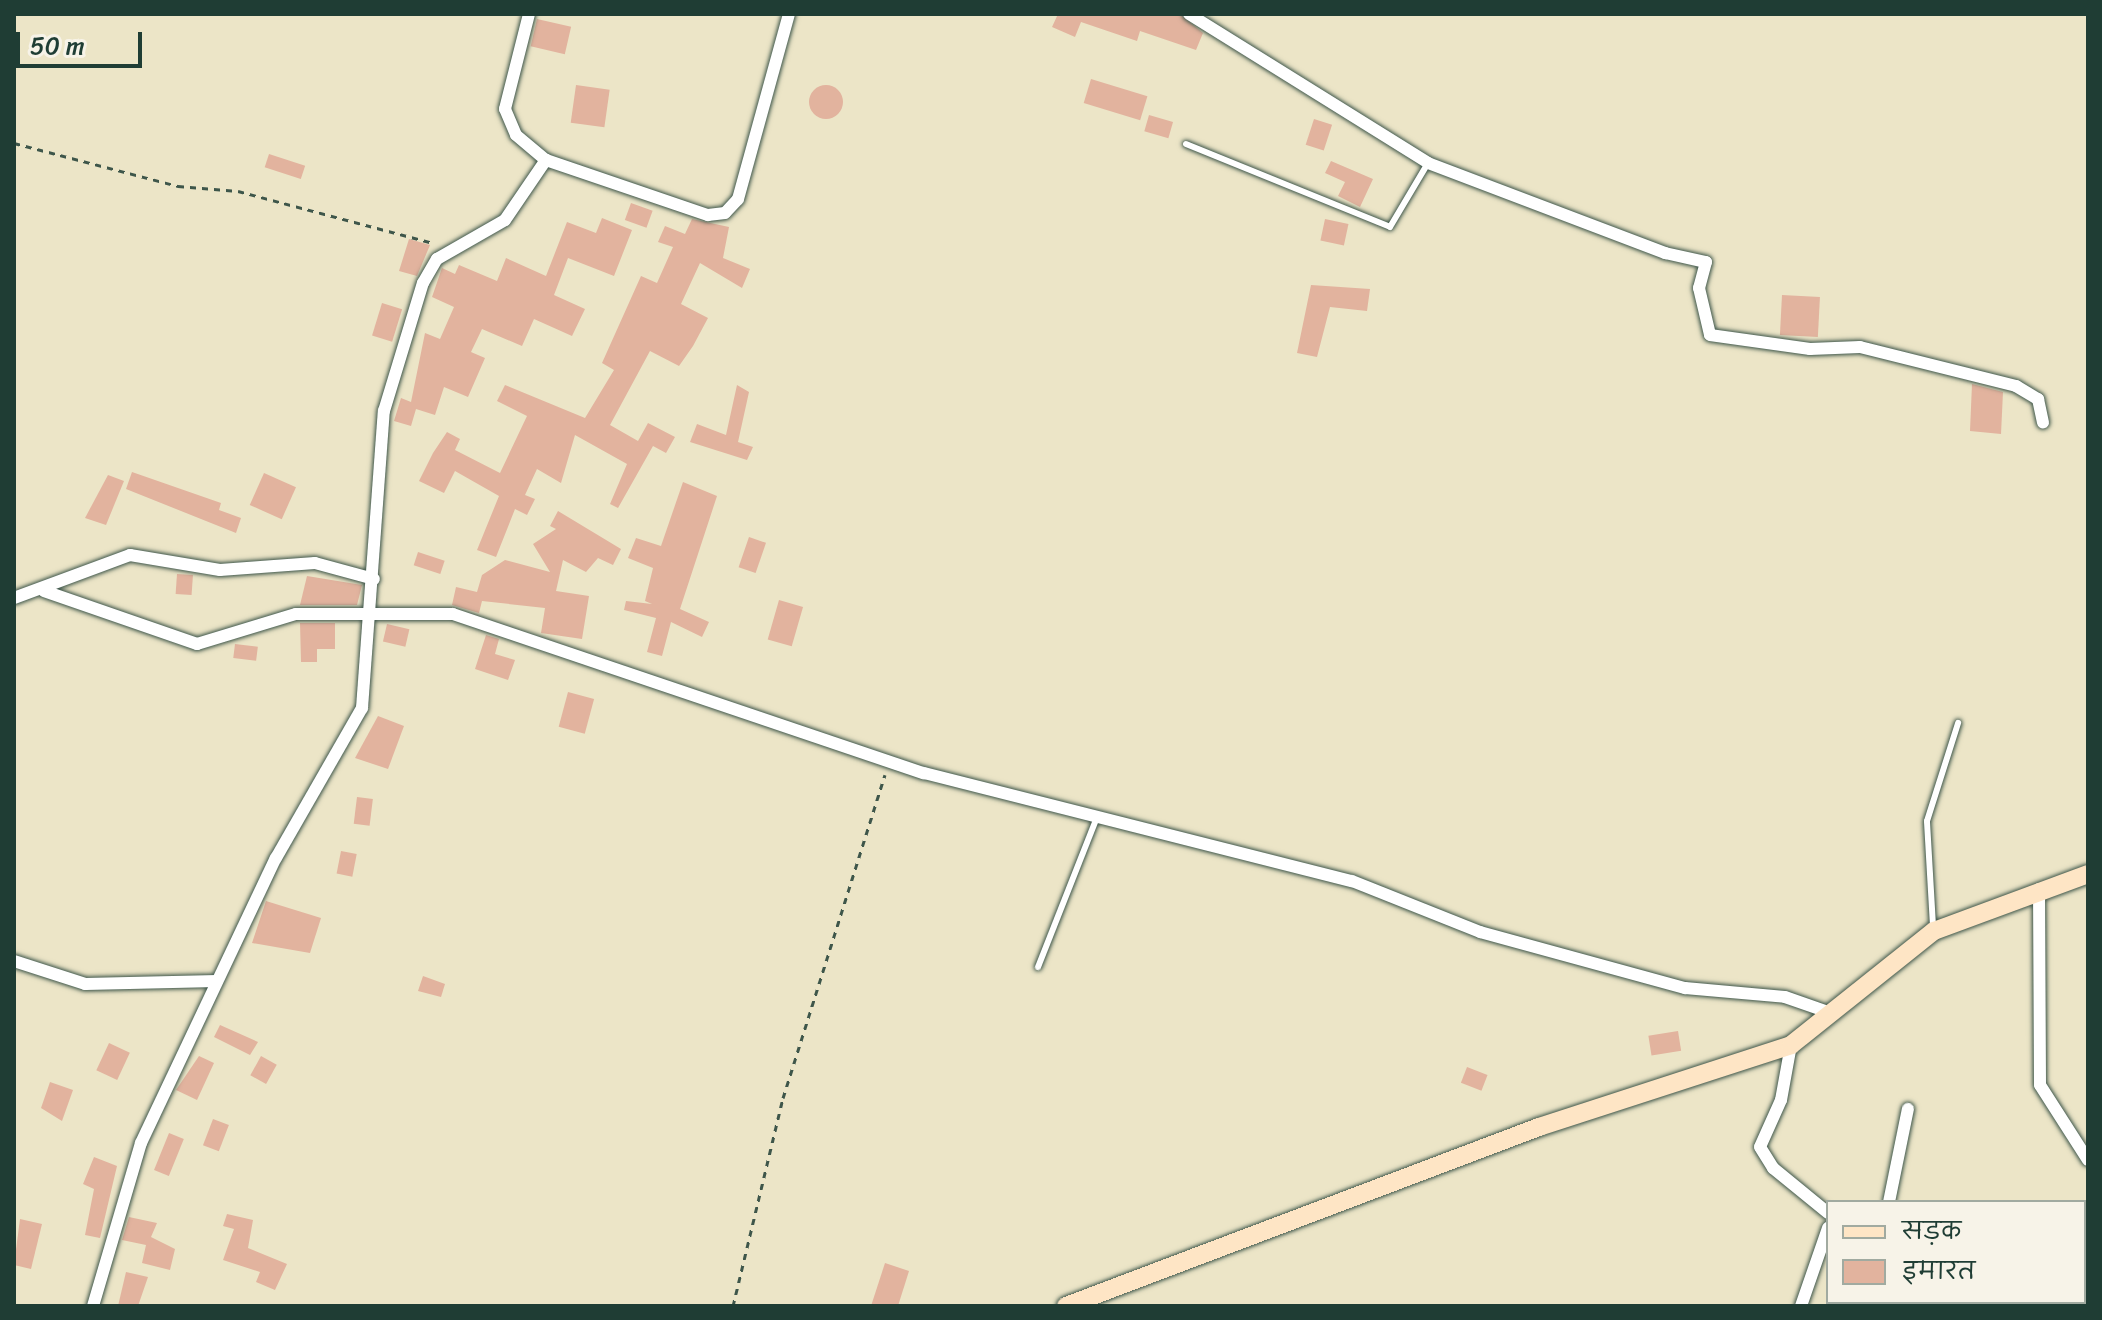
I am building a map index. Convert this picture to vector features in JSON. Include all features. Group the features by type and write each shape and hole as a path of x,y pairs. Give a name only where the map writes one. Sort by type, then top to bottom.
{"main road":[{"path":"1066,1306 1539,1127 1791,1045 1934,931 2039,889 2088,874"}],"street":[{"path":"529,14 505,109 516,135 546,160 708,215 725,213 738,199 789,14"},
{"path":"1189,14 1428,163 1665,253 1706,262 1699,288 1710,335 1810,349 1860,347 2016,386 2038,399 2043,422"},
{"path":"93,1306 141,1143 276,858 354,731 368,680 384,411 423,283 451,248 492,232 546,160"},
{"path":"14,598 44,591 130,555 220,570 315,563 374,579"},
{"path":"44,591 197,644 296,614 453,614 890,762 1352,881 1480,932 1685,988 1785,997 1831,1013"},
{"path":"2039,889 2040,1085 2088,1160"},
{"path":"14,961 85,984 217,981"},
{"path":"1791,1045 1781,1100 1760,1147 1773,1168 1826,1211"},
{"path":"1890,1200 1908,1109"},
{"path":"1801,1306 1826,1234"}],"lane":[{"path":"1186,144 1390,227 1428,163"},
{"path":"1934,931 1927,821 1958,723"},
{"path":"1038,967 1097,817"}],"path":[{"path":"14,143 178,186 238,191 451,248"},
{"path":"733,1306 783,1098 890,762"}],"building":[{"path":"1058,14 1180,14 1203,33 1196,50 1140,31 1137,41 1081,22 1075,37 1052,27"},
{"path":"537,19 571,27 565,54 531,46"},
{"path":"1091,79 1147,96 1140,120 1084,103"},
{"path":"576,85 610,90 604,127 571,123"},
{"path":"826,85 838,90 843,102 838,114 826,119 814,114 809,102 814,90"},
{"path":"1149,115 1173,122 1168,138 1144,131"},
{"path":"1314,119 1332,125 1324,151 1306,145"},
{"path":"269,154 305,166 301,179 265,167"},
{"path":"1331,161 1373,179 1360,207 1338,196 1345,182 1325,173"},
{"path":"631,203 653,211 646,228 625,220"},
{"path":"602,218 632,230 614,276 568,258 554,295 585,309 572,336 534,319 522,346 482,329 471,352 485,358 468,397 444,387 435,415 416,409 411,426 394,421 401,398 411,402 425,333 440,339 454,307 432,297 442,268 455,274 459,265 497,281 506,258 546,276 567,222 596,233"},
{"path":"692,219 729,227 723,258 750,269 742,288 700,263 681,304 708,318 693,346 679,366 650,351 610,425 638,441 648,423 675,437 666,453 653,446 618,508 610,504 627,464 575,435 561,483 537,469 525,495 535,499 527,515 515,509 496,557 477,550 499,496 455,471 444,493 419,481 433,453 447,432 460,439 455,450 500,473 527,416 497,401 505,385 585,418 614,370 602,363 641,276 657,283 673,247 658,242 665,226 685,234"},
{"path":"1325,219 1348,224 1344,246 1320,241"},
{"path":"409,239 430,245 417,276 399,271"},
{"path":"1311,285 1370,289 1367,311 1330,307 1317,357 1297,353"},
{"path":"1782,295 1820,297 1818,337 1780,335"},
{"path":"382,303 402,309 392,342 372,336"},
{"path":"1972,384 2003,392 2001,434 1970,431"},
{"path":"737,385 749,392 738,442 753,447 747,460 690,442 697,424 726,435"},
{"path":"132,472 221,503 219,510 241,518 236,533 126,489"},
{"path":"264,473 296,487 282,519 250,505"},
{"path":"108,475 124,481 106,525 85,518"},
{"path":"683,482 717,496 680,609 709,622 702,637 671,622 662,656 647,652 656,618 624,610 626,601 652,604 645,601 653,568 628,558 636,538 661,546"},
{"path":"558,511 621,549 613,565 598,558 586,572 563,560 556,591 589,596 582,639 541,633 545,608 482,601 479,613 452,605 456,587 477,592 482,575 505,560 550,572 533,544 556,529 550,526"},
{"path":"749,537 766,543 756,573 739,567"},
{"path":"418,552 445,561 440,574 414,565"},
{"path":"177,574 193,575 192,595 176,594"},
{"path":"307,576 362,585 357,605 300,605"},
{"path":"779,600 803,607 792,646 768,639"},
{"path":"300,623 335,623 335,649 317,649 317,662 301,662"},
{"path":"387,624 409,629 405,647 383,642"},
{"path":"486,635 499,639 495,654 515,660 508,680 475,669"},
{"path":"235,644 258,647 256,661 233,658"},
{"path":"568,692 594,699 585,734 559,727"},
{"path":"378,716 404,726 388,769 355,758"},
{"path":"357,797 373,799 370,826 354,824"},
{"path":"341,851 357,854 352,877 337,874"},
{"path":"266,901 321,918 310,953 252,943"},
{"path":"423,976 445,984 441,997 418,991"},
{"path":"220,1025 258,1042 250,1055 214,1037"},
{"path":"1678,1031 1681,1051 1651,1055 1648,1036"},
{"path":"109,1043 130,1053 117,1080 96,1070"},
{"path":"199,1056 214,1063 197,1100 176,1090"},
{"path":"261,1056 277,1065 266,1084 250,1075"},
{"path":"1467,1067 1488,1075 1481,1091 1461,1083"},
{"path":"50,1082 73,1090 62,1121 41,1108"},
{"path":"213,1119 229,1125 219,1151 203,1145"},
{"path":"169,1133 184,1139 169,1176 154,1170"},
{"path":"94,1157 117,1166 100,1238 85,1235 94,1189 83,1184"},
{"path":"227,1214 253,1220 248,1248 287,1264 275,1290 256,1282 260,1272 223,1260 234,1229 223,1226"},
{"path":"129,1217 157,1223 151,1237 175,1249 170,1270 142,1263 146,1245 122,1240"},
{"path":"20,1219 42,1224 31,1269 14,1265"},
{"path":"885,1263 909,1271 898,1306 871,1306"},
{"path":"126,1272 148,1277 138,1306 118,1306"}]}
